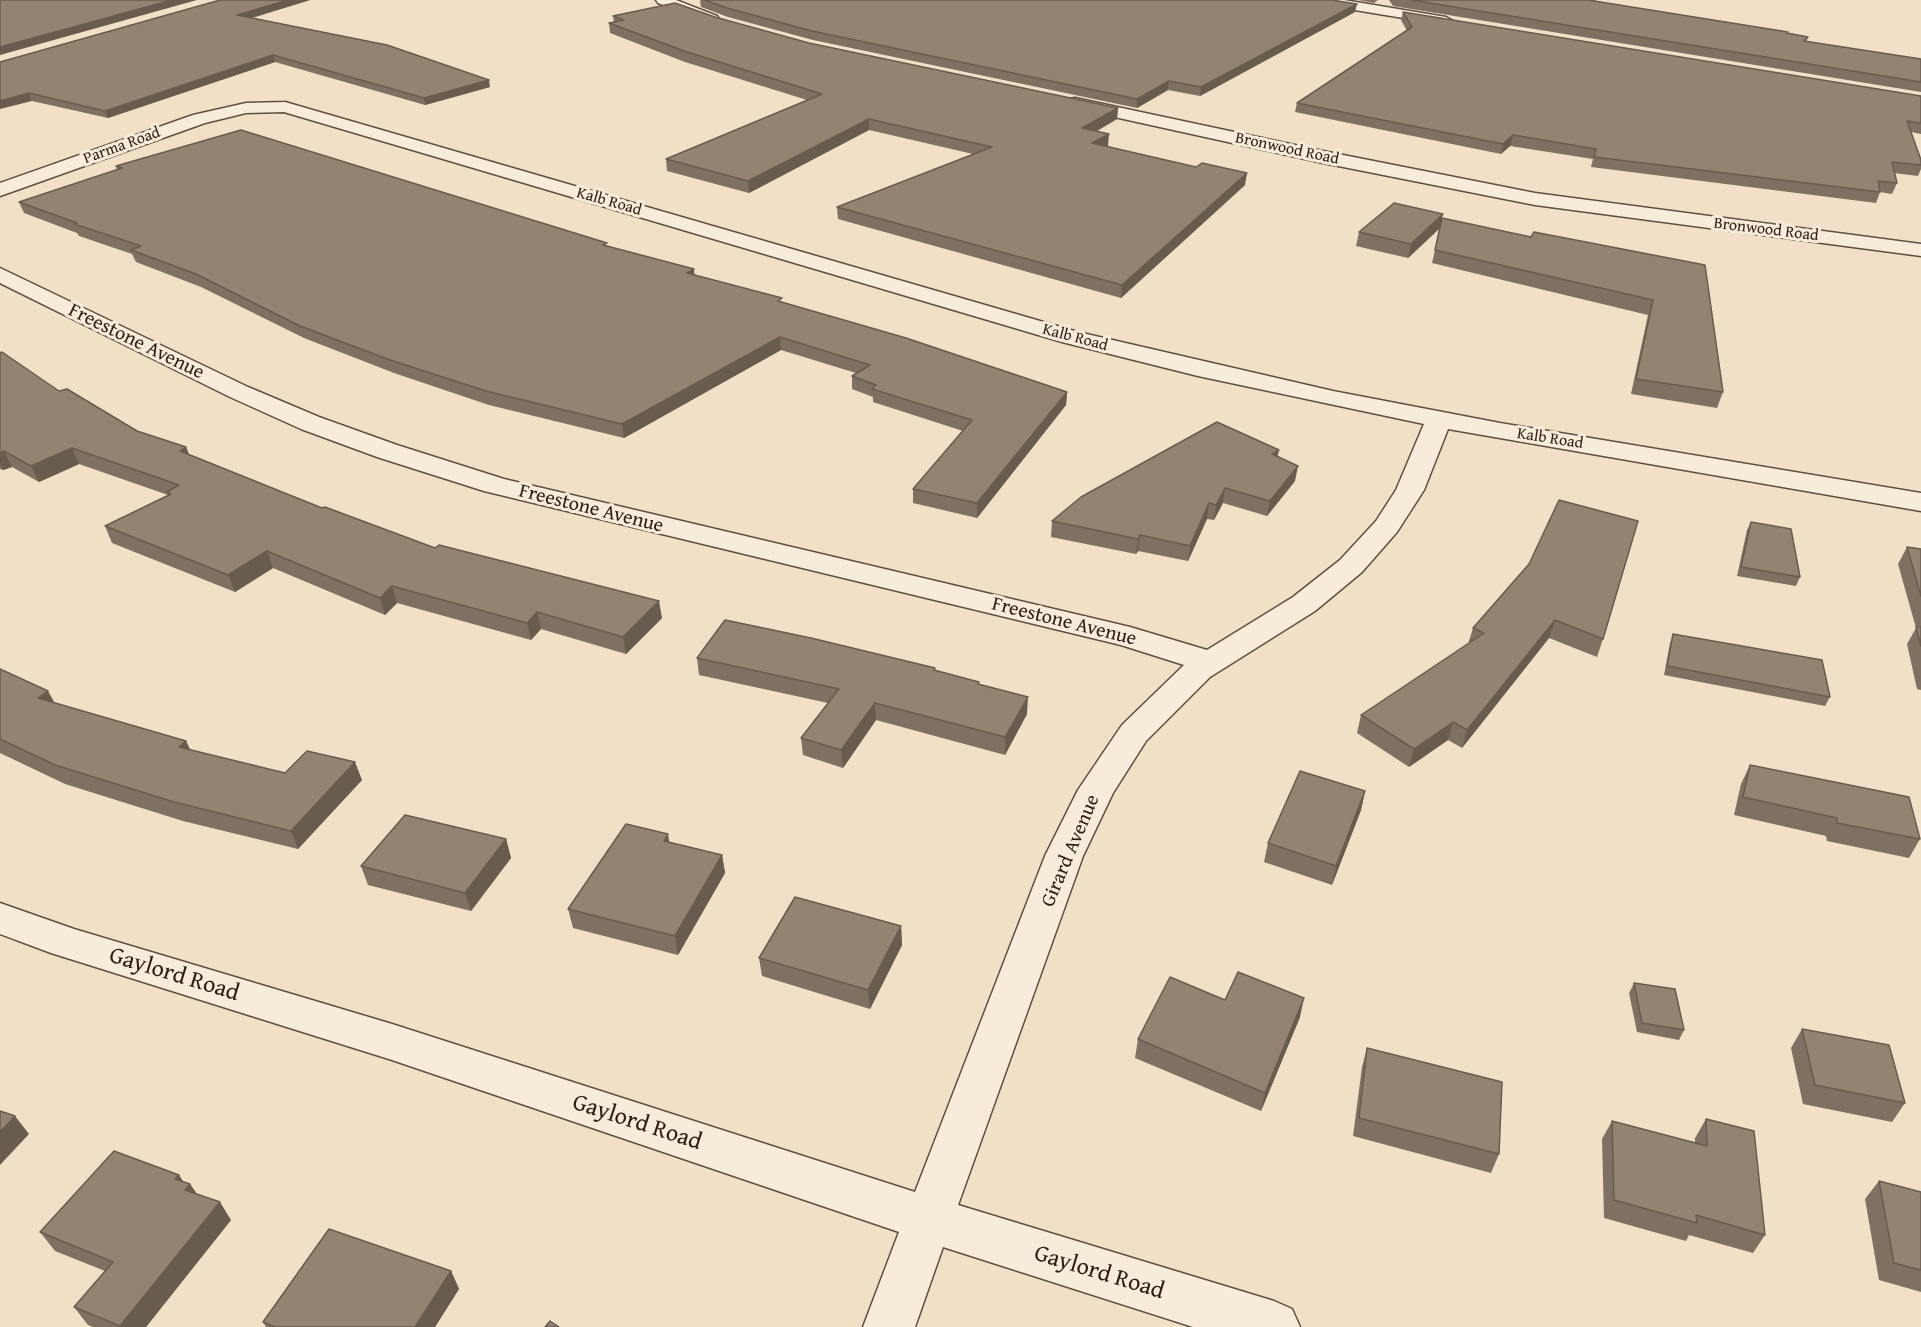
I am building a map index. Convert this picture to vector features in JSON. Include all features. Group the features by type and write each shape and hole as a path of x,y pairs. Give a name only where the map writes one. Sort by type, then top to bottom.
{"street":[{"path":"663,0 733,26"},
{"path":"1318,0 1459,23"},
{"name":"Bronwood Road","path":"1055,99 1323,157 1535,199 1921,250"},
{"name":"Kalb Road","path":"246,108 276,107 300,111 1070,337 1198,369 1439,420 1921,502"},
{"name":"Parma Road","path":"0,190 199,119 246,108"},
{"name":"Freestone Avenue","path":"0,275 239,392 310,423 387,451 494,485 1130,637 1193,656 1208,664"},
{"name":"Girard Avenue","path":"889,1327 1064,856 1096,790 1134,733 1198,670 1304,604 1351,566 1387,526 1410,490 1439,420"},
{"name":"Gaylord Road","path":"0,918 65,942 404,1046 928,1219 1274,1327"}],"building":[{"path":"0,0 172,0 0,47"},
{"path":"220,0 288,0 237,15 387,45 489,80 424,98 273,55 105,111 29,93 0,101 0,62"},
{"path":"704,0 1332,0 1357,4 1201,87 1169,81 1137,99 812,31"},
{"path":"1411,0 1588,0 1788,32 1808,37 1804,41 1921,59 1921,82"},
{"path":"675,3 715,17 809,43 1118,108 1082,128 1109,134 1092,143 1196,167 1202,163 1247,173 1122,285 837,207 992,147 869,119 748,181 666,159 822,94 684,51 609,23 624,20 613,16"},
{"path":"1403,12 1921,96 1921,123 1907,121 1921,165 1892,162 1897,183 1878,181 1880,192 1594,157 1596,149 1513,135 1503,144 1297,103 1412,27"},
{"path":"241,130 607,243 603,245 694,269 687,273 782,298 778,301 906,338 1067,392 977,503 913,489 972,420 872,389 876,385 852,376 870,365 780,337 622,424 486,391 390,360 300,326 196,274 131,250 141,246 74,224 77,223 19,202 122,168 116,166"},
{"path":"1394,203 1443,214 1411,244 1359,232"},
{"path":"1442,218 1531,237 1534,232 1705,265 1723,392 1636,379 1653,300 1435,250"},
{"path":"2,352 59,391 67,389 137,431 186,447 180,451 322,508 325,507 435,548 439,545 659,601 623,637 537,612 527,623 392,586 380,598 267,551 228,575 105,526 171,494 167,492 179,485 72,448 31,466 4,451 0,453 0,353"},
{"path":"1217,422 1279,450 1272,454 1298,466 1270,501 1225,488 1216,505 1209,503 1190,546 1140,535 1138,539 1052,521 1081,497"},
{"path":"1559,500 1638,521 1603,639 1555,620 1467,730 1453,722 1414,749 1361,715 1484,633 1473,628 1529,564"},
{"path":"1751,522 1791,529 1800,577 1741,567"},
{"path":"1907,547 1921,549 1921,596"},
{"path":"725,620 935,668 934,670 979,682 978,684 1028,697 1005,737 875,703 841,750 801,738 839,689 697,658"},
{"path":"1916,627 1921,627 1921,646"},
{"path":"1673,634 1822,660 1830,697 1667,666"},
{"path":"0,669 48,691 38,698 186,741 179,747 285,773 307,751 355,762 291,831 174,802 55,765 0,739"},
{"path":"1750,765 1909,797 1920,839 1837,823 1837,818 1743,797"},
{"path":"1300,771 1365,791 1336,866 1268,843"},
{"path":"405,815 506,839 465,893 361,866"},
{"path":"626,824 668,834 664,841 722,855 675,936 568,909"},
{"path":"795,897 901,926 868,990 759,958"},
{"path":"1238,972 1304,998 1265,1093 1138,1039 1170,977 1225,1000"},
{"path":"1634,983 1675,989 1684,1030 1642,1023"},
{"path":"1802,1029 1889,1045 1905,1103 1815,1085"},
{"path":"1367,1048 1502,1082 1499,1154 1359,1118"},
{"path":"0,1111 15,1116 0,1132"},
{"path":"1706,1119 1754,1131 1765,1235 1696,1215 1697,1223 1614,1200 1612,1121 1707,1146"},
{"path":"114,1151 179,1175 175,1179 190,1184 185,1190 220,1202 120,1326 74,1307 113,1262 40,1232"},
{"path":"1879,1181 1921,1192 1921,1270 1894,1263"},
{"path":"329,1229 451,1271 415,1327 275,1327 263,1322"},
{"path":"550,1321 559,1327 545,1327"}]}
